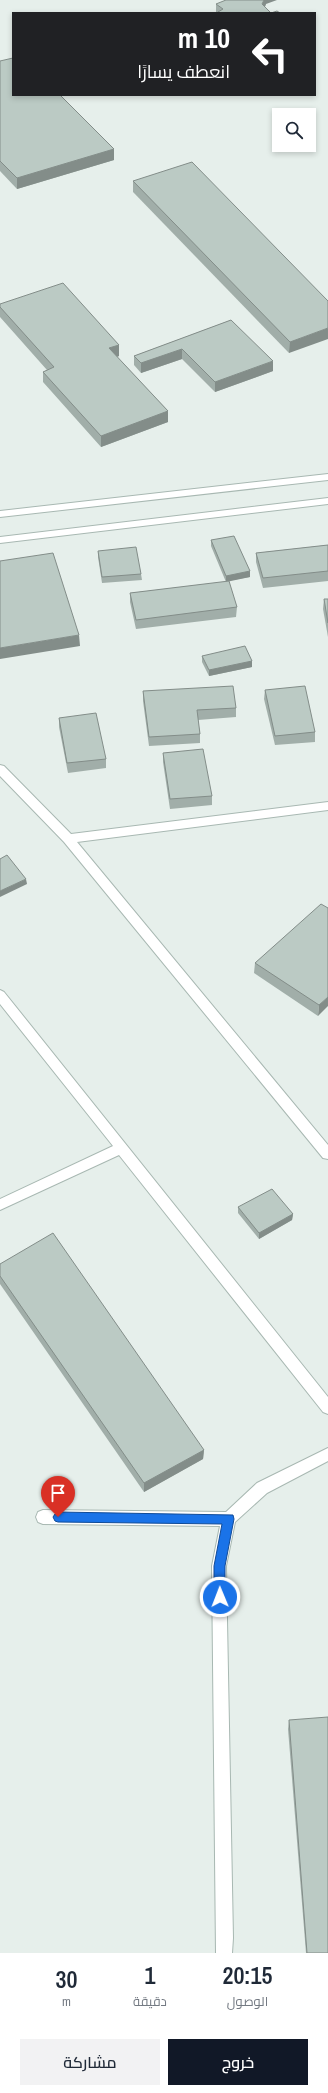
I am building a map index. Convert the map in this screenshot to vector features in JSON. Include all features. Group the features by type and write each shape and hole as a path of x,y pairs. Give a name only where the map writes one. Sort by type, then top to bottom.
{"street":[{"path":"0,514 328,477"},
{"path":"0,540 328,501"},
{"path":"0,769 68,839 328,1154"},
{"path":"68,839 328,806"},
{"path":"0,995 328,1408"},
{"path":"0,1205 121,1148"},
{"path":"224,1953 219,1566 229,1519 262,1488 328,1454"},
{"path":"43,1517 229,1519"}],"building":[{"path":"226,0 264,0 262,4 270,12 218,12 223,9 216,4"},
{"path":"12,58 12,96 61,96 114,149 17,178 0,161 0,61"},
{"path":"192,162 328,301 328,328 290,342 133,181"},
{"path":"63,283 119,345 109,348 168,411 101,436 43,372 54,367 0,307 0,304"},
{"path":"231,320 273,361 215,382 182,349 141,363 134,356"},
{"path":"234,536 250,571 226,576 211,540"},
{"path":"328,545 328,571 263,578 256,553"},
{"path":"136,547 141,574 102,577 98,551"},
{"path":"53,553 79,635 0,648 0,561"},
{"path":"229,581 237,607 136,620 130,593"},
{"path":"324,599 328,599 328,623"},
{"path":"245,646 252,661 209,670 202,656"},
{"path":"233,686 236,708 197,710 200,734 149,737 143,691"},
{"path":"305,686 315,732 275,736 265,690"},
{"path":"96,713 106,759 67,763 59,718"},
{"path":"203,749 212,796 170,799 163,753"},
{"path":"7,855 26,879 0,891 0,859"},
{"path":"321,904 328,908 328,997 319,1005 255,963"},
{"path":"272,1189 293,1214 259,1233 238,1207"},
{"path":"53,1233 204,1450 144,1483 0,1276 0,1264"},
{"path":"328,1717 328,1953 307,1953 289,1720"}],"route":[{"path":"58,1517 229,1519 219,1566 220,1597"}]}
